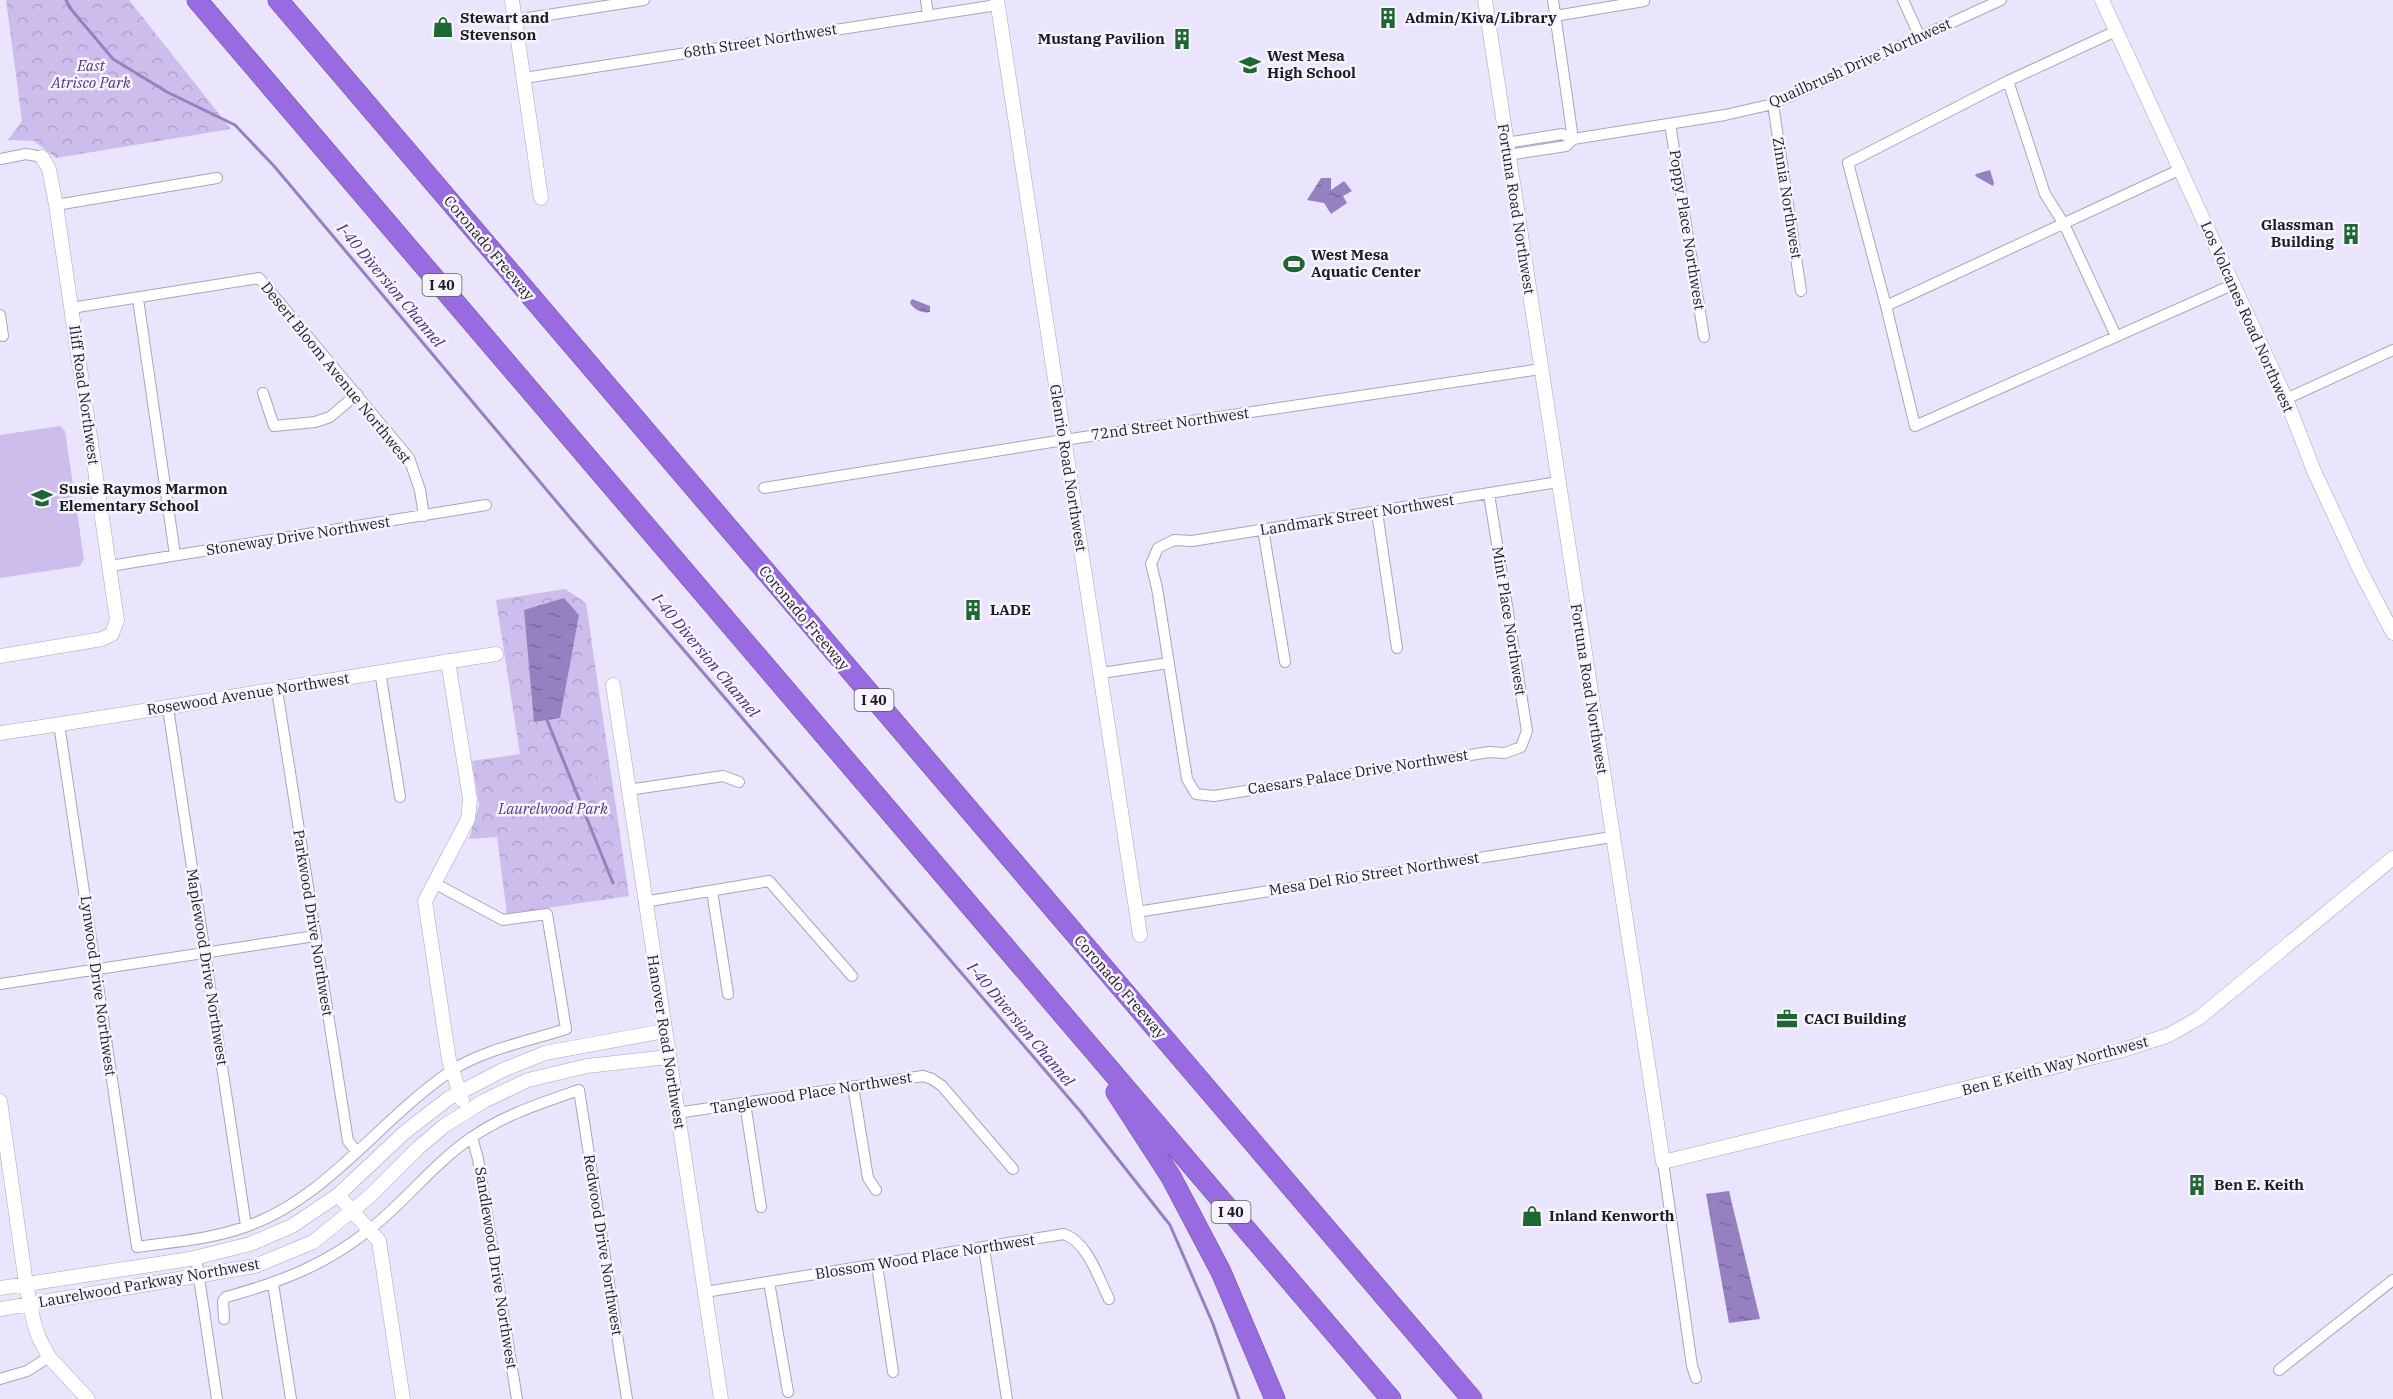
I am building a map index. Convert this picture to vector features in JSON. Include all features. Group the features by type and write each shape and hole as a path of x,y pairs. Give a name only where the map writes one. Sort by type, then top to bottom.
{"highway":[{"name":"I 40","path":"197,0 1391,1399"},
{"name":"Coronado Freeway","path":"278,0 1472,1399"},
{"path":"1072,1025 1171,1177 1221,1272 1275,1399"}],"street":[{"path":"512,0 541,198"},
{"path":"515,20 644,0"},
{"path":"926,0 928,15"},
{"name":"Fortuna Road Northwest","path":"1485,0 1663,1162 1692,1366 1696,1378"},
{"path":"1553,0 1573,139"},
{"path":"1904,0 1920,37"},
{"name":"Quailbrush Drive Northwest","path":"1507,149 1562,134 1573,139 1670,124 1773,104 2001,0"},
{"name":"Los Volcanes Road Northwest","path":"2102,0 2286,399 2314,471 2360,570 2393,633"},
{"path":"1555,16 1644,1"},
{"name":"68th Street Northwest","path":"524,78 928,15 997,2"},
{"name":"Glenrio Road Northwest","path":"997,2 1140,935"},
{"path":"2116,31 2008,81 1848,163 1915,426 2232,285"},
{"path":"2008,81 2045,194 2064,224 2116,336"},
{"name":"Zinnia Northwest","path":"1773,104 1801,291"},
{"name":"Poppy Place Northwest","path":"1670,124 1704,337"},
{"path":"0,159 26,154 42,157"},
{"name":"Iliff Road Northwest","path":"0,656 102,639 112,634 117,620 56,205 49,169 42,157"},
{"path":"1886,306 2181,169"},
{"path":"56,205 217,178"},
{"name":"Desert Bloom Avenue Northwest","path":"138,299 259,278 409,458 420,490 424,516"},
{"path":"71,308 138,299 175,555"},
{"path":"0,315 3,336"},
{"path":"2286,399 2393,350"},
{"name":"72nd Street Northwest","path":"765,488 1064,440 1541,369"},
{"path":"263,393 274,426 315,422 330,417 357,394"},
{"name":"Landmark Street Northwest","path":"1169,663 1151,564 1158,548 1174,540 1192,541 1558,482"},
{"name":"Mint Place Northwest","path":"1489,494 1527,731 1521,747"},
{"name":"Stoneway Drive Northwest","path":"110,566 486,506"},
{"path":"1377,512 1397,648"},
{"path":"1263,529 1285,662"},
{"name":"Rosewood Avenue Northwest","path":"0,733 496,654"},
{"path":"448,661 470,799 468,819 425,901 452,1070 458,1093 468,1110"},
{"path":"1101,673 1169,663"},
{"name":"Caesars Palace Drive Northwest","path":"1169,663 1187,779 1196,794 1214,796 1489,752 1505,753 1521,747"},
{"path":"380,671 400,797"},
{"name":"Hanover Road Northwest","path":"613,685 721,1399"},
{"name":"Parkwood Drive Northwest","path":"277,690 348,1141 357,1152"},
{"name":"Maplewood Drive Northwest","path":"168,708 246,1226"},
{"name":"Lynwood Drive Northwest","path":"59,724 137,1247 218,1234 246,1226"},
{"path":"628,790 723,776 739,782"},
{"name":"Mesa Del Rio Street Northwest","path":"1137,912 1612,837"},
{"name":"Ben E Keith Way Northwest","path":"1663,1162 2123,1050 2169,1035 2199,1018 2393,858"},
{"path":"645,902 769,881 852,976"},
{"path":"246,1226 277,1211 332,1174 403,1108 452,1070 474,1058 566,1029 547,914 503,920 434,884"},
{"path":"712,891 728,994"},
{"path":"0,984 315,936"},
{"name":"Laurelwood Parkway Northwest","path":"0,1287 196,1257 250,1244 292,1226 338,1196 405,1132 458,1093 503,1070 545,1053 664,1031"},
{"name":"Laurelwood Parkway Northwest","path":"0,1309 255,1266 313,1242 352,1211 418,1148 468,1110 528,1080 587,1066 668,1057"},
{"name":"Tanglewood Place Northwest","path":"677,1113 923,1076 942,1086 1012,1169"},
{"path":"853,1086 868,1178 876,1190"},
{"name":"Redwood Drive Northwest","path":"472,1137 526,1108 579,1090 627,1399"},
{"path":"0,1101 26,1284 39,1338 49,1358 88,1399"},
{"path":"745,1103 761,1207"},
{"path":"224,1318 223,1301 226,1297 273,1284 325,1260 370,1230 472,1137"},
{"name":"Sandlewood Drive Northwest","path":"472,1137 478,1159 517,1399"},
{"path":"338,1196 379,1241 403,1399"},
{"name":"Blossom Wood Place Northwest","path":"705,1292 1064,1234 1081,1245 1109,1299"},
{"path":"984,1248 1006,1399"},
{"path":"196,1257 217,1399"},
{"path":"877,1265 893,1372"},
{"path":"2279,1370 2393,1280"},
{"path":"769,1282 788,1392"},
{"path":"273,1284 291,1399"},
{"path":"0,1379 27,1371 49,1358"}],"green space":[{"name":"East Atrisco Park","path":"6,0 129,0 231,129 56,158 34,141 8,140 22,121"},
{"path":"60,426 65,431 84,559 80,566 0,578 0,435"},
{"name":"Laurelwood Park","path":"565,589 586,603 629,896 507,914 497,837 469,839 479,805 472,761 520,754 496,600"},
{"path":"587,752 593,752 602,759 603,771 595,778 581,759"}],"water":[{"path":"1990,170 1994,183 1993,186 1975,176"},
{"path":"1321,178 1331,178 1331,190 1344,181 1352,191 1343,196 1347,203 1331,214 1324,203 1307,200"},
{"path":"912,299 930,306 930,312 916,309 910,303"},
{"path":"564,598 579,615 560,718 534,722 524,610"},
{"path":"1729,1191 1760,1319 1729,1323 1706,1194"}],"waterway":[{"name":"I-40 Diversion Channel","path":"66,0 70,8 113,59 167,92 235,125 274,166 572,520 1080,1111 1170,1225 1213,1324 1239,1399"},
{"path":"547,720 613,883"}],"place":[{"name":"Admin/Kiva/Library","path":"1388,18"},
{"name":"Stewart and Stevenson","path":"443,27"},
{"name":"Mustang Pavilion","path":"1182,39"},
{"name":"West Mesa High School","path":"1250,65"},
{"name":"Glassman Building","path":"2351,234"},
{"name":"West Mesa Aquatic Center","path":"1294,264"},
{"name":"Susie Raymos Marmon Elementary School","path":"42,498"},
{"name":"LADE","path":"973,610"},
{"name":"CACI Building","path":"1787,1019"},
{"name":"Ben E. Keith","path":"2197,1185"},
{"name":"Inland Kenworth","path":"1532,1216"}]}
